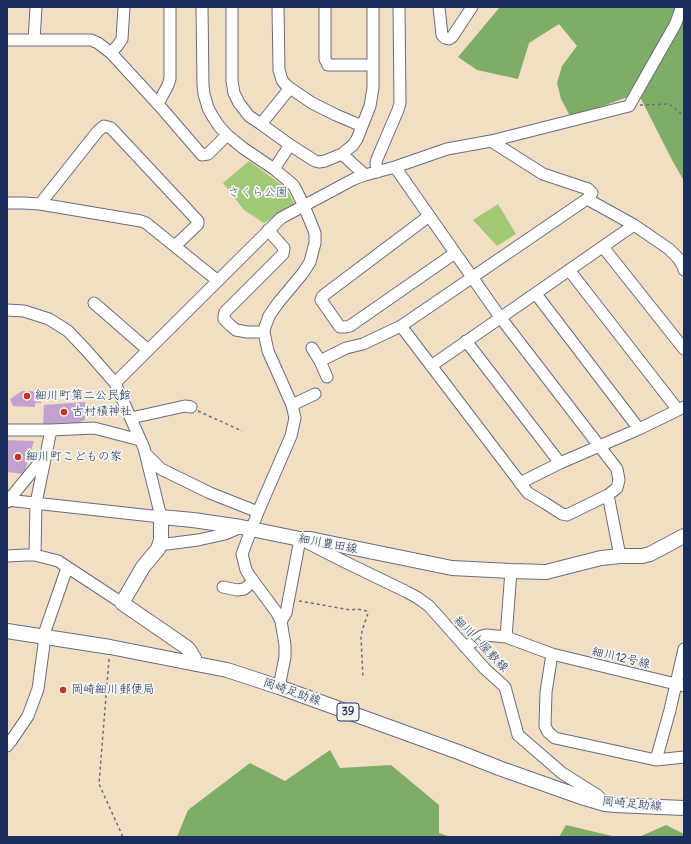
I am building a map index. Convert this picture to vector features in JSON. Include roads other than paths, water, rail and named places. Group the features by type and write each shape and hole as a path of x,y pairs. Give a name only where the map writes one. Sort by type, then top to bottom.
{"main road":[{"name":"細川豊田線","path":"161,517 193,520 310,539 452,568 511,571 546,572 601,558 642,556 650,554 684,536"},
{"path":"161,517 161,540 158,549 143,567 122,603 186,647 194,658 196,664"},
{"name":"岡崎足助線","path":"7,631 110,647 227,670 279,687 581,797 605,804 684,808"}],"street":[{"path":"34,40 36,7"},
{"path":"111,53 122,38 124,7"},
{"path":"158,104 168,86 170,79 170,7"},
{"path":"202,7 204,94 208,108 218,126 227,135 274,169 294,186 304,206 314,233 315,243 310,262 274,309 267,322 264,332 268,351 292,405 295,418 291,436 258,512 246,528 242,554 246,570 253,582 277,613 281,621 285,645 285,657 279,687"},
{"path":"232,7 232,80 234,93 239,103 245,112 261,124 290,145 319,162 342,154 353,145 367,116 372,100 373,88 373,7"},
{"path":"278,7 279,70 282,80 290,88 312,103 362,126"},
{"path":"325,7 325,59 328,65 372,65"},
{"path":"377,172 376,162 400,103 399,7"},
{"path":"439,7 442,35 449,39 452,37 472,7"},
{"path":"115,383 281,218 364,175 395,167 447,149 491,141 629,106 674,25 681,7"},
{"path":"7,40 91,40 98,43 111,53 202,155 208,154 227,135"},
{"path":"261,124 290,88"},
{"path":"40,204 98,131 104,126 108,127 111,128 198,221 198,224 175,246"},
{"path":"320,361 346,348 363,344 401,326 587,199 592,193 588,189 543,174 491,141"},
{"path":"274,169 290,145"},
{"path":"342,154 364,175"},
{"path":"395,167 500,317 617,468 620,480 617,488 608,495 567,515 560,513 528,492 401,326"},
{"path":"587,199 634,226 669,249 678,258 684,270"},
{"path":"7,204 23,202 40,204 146,223 218,280"},
{"path":"429,216 324,294 321,300 340,327 350,326 455,253"},
{"path":"431,366 634,226"},
{"path":"264,332 247,332 236,330 224,319 224,316 225,312 283,254 284,248 268,230"},
{"path":"603,247 684,349"},
{"path":"520,483 560,463 681,409 569,270"},
{"path":"536,294 639,429"},
{"path":"94,303 148,350"},
{"path":"7,310 24,311 49,319 68,331 88,351 115,383 145,453 161,517 8,501"},
{"path":"466,341 560,463"},
{"path":"312,348 328,377"},
{"path":"292,405 315,394"},
{"path":"131,418 184,406 191,407"},
{"path":"7,430 94,428 140,440"},
{"path":"35,555 36,503 51,430"},
{"path":"145,453 166,472 210,493 258,512"},
{"path":"8,501 46,455"},
{"path":"608,495 620,556"},
{"path":"159,545 198,540 246,528"},
{"path":"281,621 286,613 289,600 300,538"},
{"name":"細川上屋敷線","path":"300,538 407,592 428,606 485,669 505,687 518,735 562,773 597,796 605,804"},
{"path":"7,556 35,555 58,561 122,603"},
{"path":"7,746 28,716 38,689 44,637 67,568"},
{"path":"506,637 511,571"},
{"path":"223,587 237,590 244,589 253,582"},
{"name":"細川12号線","path":"465,647 486,635 506,637 552,654 680,685"},
{"path":"656,760 670,710 680,685 684,649"},
{"path":"552,654 546,692 545,726 548,732 555,738 656,760 684,757"}],"place":[{"name":"細川町第二公民館","path":"27,396"},
{"name":"古村積神社","path":"64,412"},
{"name":"細川町こどもの家","path":"18,457"},
{"name":"岡崎細川郵便局","path":"63,690"}],"park label":[{"name":"さくら公園","path":"258,193"}]}
